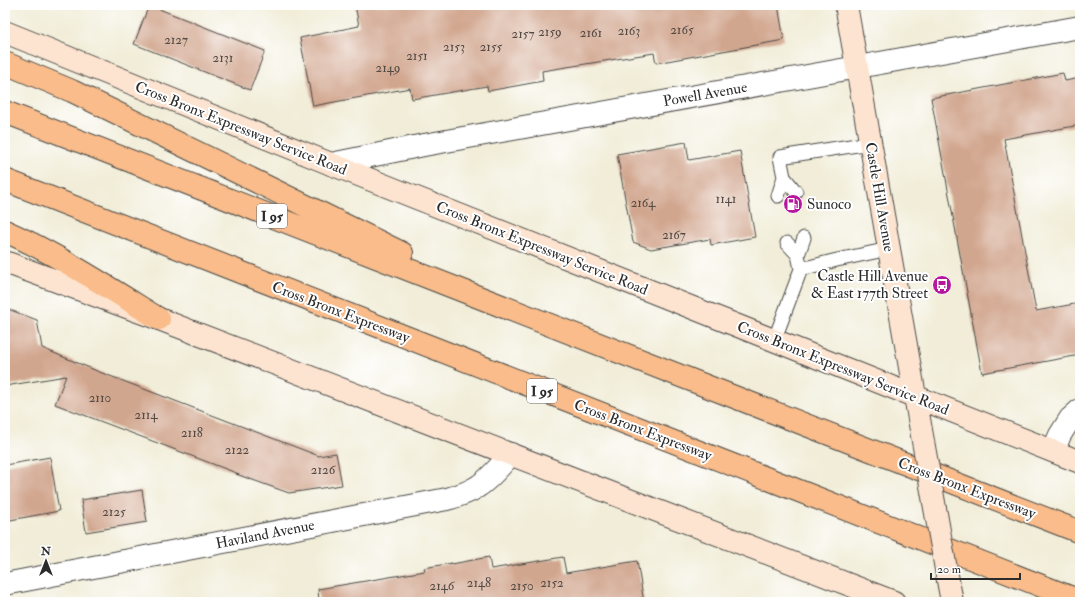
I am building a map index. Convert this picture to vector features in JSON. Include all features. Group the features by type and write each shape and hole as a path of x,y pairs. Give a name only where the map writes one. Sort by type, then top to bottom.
{"highway":[{"path":"5,63 72,91 539,321"},
{"name":"Cross Bronx Expressway","path":"5,112 1080,532"},
{"name":"Cross Bronx Expressway","path":"5,180 1080,601"},
{"path":"5,231 45,250 85,272 159,320"}],"main road":[{"name":"Castle Hill Avenue","path":"846,5 952,602"},
{"name":"Cross Bronx Expressway Service Road","path":"5,32 331,164 1080,462"},
{"path":"5,262 511,454 894,602"}],"street":[{"name":"Powell Avenue","path":"331,164 424,145 1080,27"},
{"path":"1053,451 1060,435 1070,419 1080,410"},
{"name":"Haviland Avenue","path":"5,584 447,499 464,494 477,487 489,478 511,454"}],"lane":[{"path":"796,192 784,177 780,157 870,143"},
{"path":"778,196 784,177"},
{"path":"798,255 804,238"},
{"path":"774,341 801,269 798,255 787,243"},
{"path":"801,269 889,249"}],"building":[{"path":"149,5 265,51 250,90 134,44"},
{"path":"355,5 778,5 784,40 656,63 654,53 542,71 543,81 488,91 487,86 412,99 410,88 313,106 300,38 359,26"},
{"path":"1063,73 1065,81 1080,78 1080,125 1004,139 1036,311 1080,303 1080,355 982,373 931,98"},
{"path":"686,142 689,160 740,151 755,237 711,245 710,239 651,249 633,242 617,154"},
{"path":"5,308 37,320 42,348 97,371 319,456 336,453 342,485 289,493 55,404 66,376 5,386"},
{"path":"50,457 59,511 5,521 5,465"},
{"path":"142,490 147,522 86,532 81,500"},
{"path":"489,557 491,569 563,557 566,573 637,561 644,602 319,602 318,589 425,571 424,568"}],"place":[{"name":"Sunoco","path":"793,204"},
{"name":"Castle Hill Avenue & East 177th Street","path":"942,285"}]}
